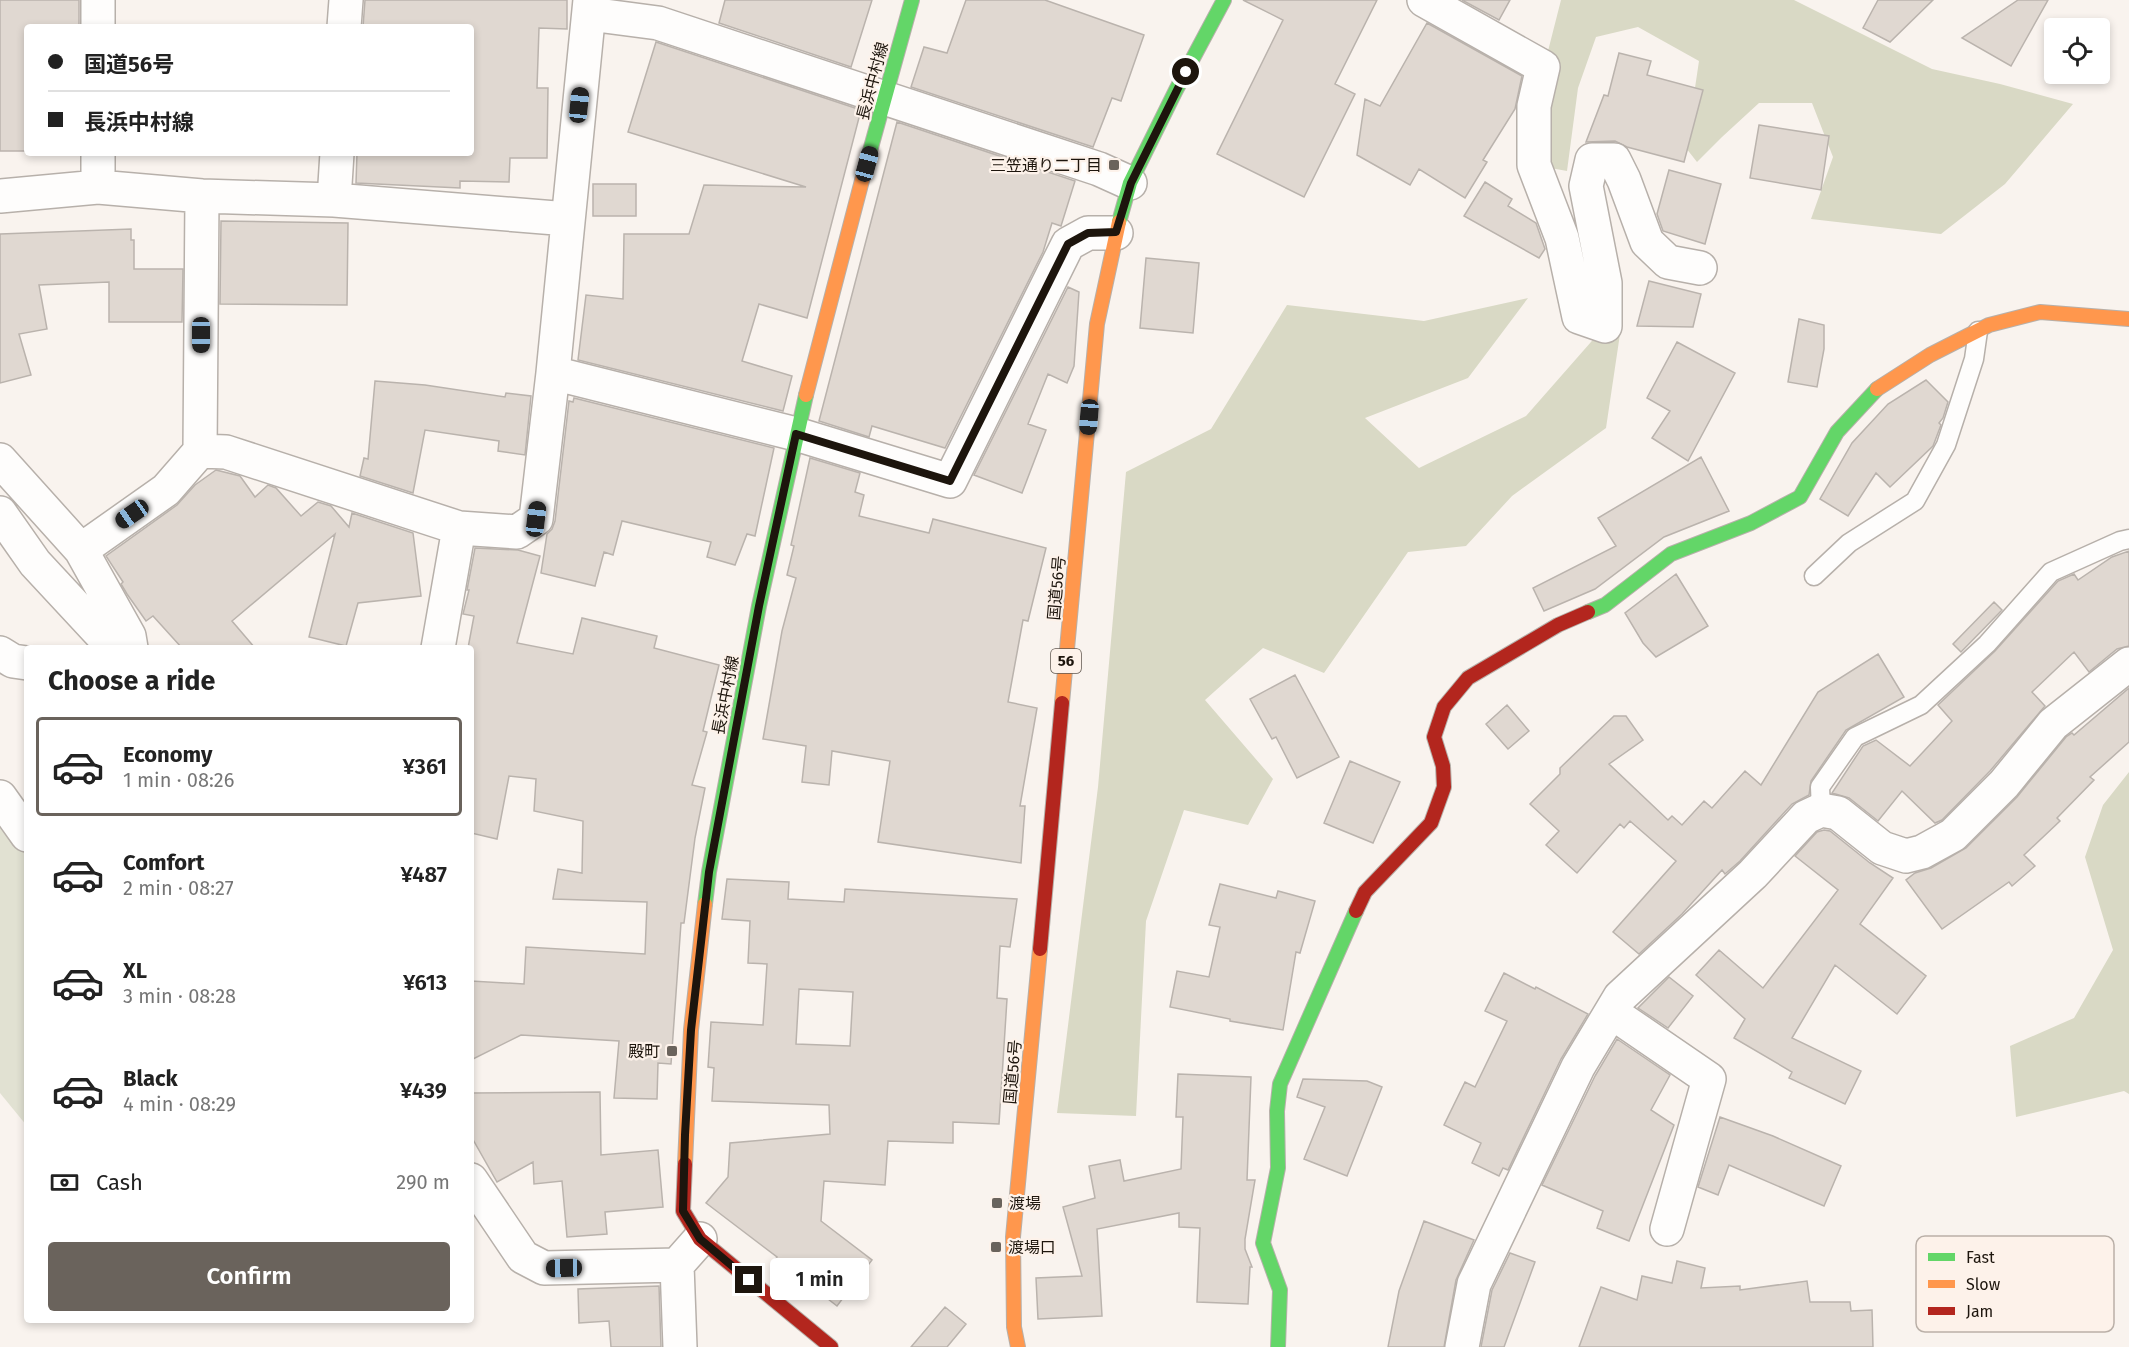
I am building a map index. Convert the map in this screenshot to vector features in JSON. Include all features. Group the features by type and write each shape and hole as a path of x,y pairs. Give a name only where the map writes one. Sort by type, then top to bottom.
{"main road":[{"name":"長浜中村線","path":"831,1347 700,1239 683,1211 691,1030 709,872 759,606 796,434 884,97 912,0"},
{"name":"国道56号","path":"1018,1347 1014,1327 1013,1237 1097,324 1116,232 1131,183 1176,90 1224,0"},
{"path":"1278,1347 1280,1290 1263,1243 1278,1168 1277,1111 1280,1084 1365,892 1431,823 1444,787 1443,766 1434,737 1444,707 1468,678 1558,625 1605,605 1671,554 1751,523 1800,497 1837,432 1876,390 1930,355 1989,325 2040,312 2129,319"}],"street":[{"path":"98,0 98,24"},
{"path":"344,24 346,0"},
{"path":"1424,0 1544,68 1534,106 1534,165 1562,238 1580,317 1605,326 1605,284 1586,186 1592,160 1614,160 1624,180 1647,242 1668,262 1700,268"},
{"path":"200,451 226,452 459,528 517,532 536,519 553,373 589,7 658,23 1099,169 1131,183"},
{"path":"98,156 98,187"},
{"path":"334,200 337,156"},
{"path":"0,196 98,187 202,196 334,200 568,219"},
{"path":"81,550 166,490 200,451 202,196"},
{"path":"553,373 796,434 950,481 1068,244 1088,233 1116,232"},
{"path":"0,460 81,550 129,636 130,645"},
{"path":"0,513 35,563 111,645"},
{"path":"439,645 459,528"},
{"path":"0,653 13,661 24,663"},
{"path":"1462,1347 1474,1284 1578,1066 1620,997 1753,874 1806,817 1821,810 1838,813 1882,848 1906,856 1922,852 1953,835 2004,784 2053,724 2129,664"},
{"path":"0,797 24,831"},
{"path":"1611,1012 1709,1079 1667,1229"},
{"path":"474,1184 523,1257 544,1268 677,1265"},
{"path":"680,1347 677,1265 700,1239"}],"lane":[{"path":"1814,576 1848,543 1915,501 1946,445 1974,359 1978,331"},
{"path":"1821,810 1820,787 1855,737 1920,705 1987,644 2051,572 2129,539"}],"shaded area":[{"path":"0,797 24,831 24,1122 0,1093"}],"green space":[{"path":"1561,0 1794,0 1932,69 2000,84 2073,104 2005,184 1941,234 1811,219 1833,157 1812,103 1759,103 1697,162 1686,148 1699,61 1638,27 1596,37 1578,88 1567,171 1534,165 1534,106"},
{"path":"1528,298 1468,378 1365,418 1419,468 1526,416 1605,326 1620,334 1606,428 1512,496 1466,546 1408,552 1324,673 1263,648 1205,700 1273,779 1248,825 1184,810 1146,921 1136,1116 1057,1113 1098,787 1126,472 1211,429 1287,305 1424,321"},
{"path":"2129,772 2129,1094 2124,1091 2016,1117 2010,1046 2074,1018 2113,950 2085,857 2103,805"}],"building":[{"path":"0,0 79,0 79,24 24,24 24,151 0,151"},
{"path":"365,0 567,0 567,29 539,28 537,88 548,88 547,158 510,158 509,182 460,181 460,188 356,183 357,156 474,156 474,24 363,24"},
{"path":"725,0 872,0 851,67 719,23"},
{"path":"966,0 1045,0 1144,35 1121,101 1112,98 1093,147 911,87 924,47 947,53"},
{"path":"1243,0 1377,0 1335,84 1355,94 1304,197 1217,154 1283,20"},
{"path":"1462,0 1510,0 1499,20"},
{"path":"1878,0 1933,0 1890,42 1863,28"},
{"path":"2018,0 2048,0 2011,66 1962,38"},
{"path":"1427,23 1522,76 1515,109 1483,160 1487,162 1465,198 1419,169 1410,185 1357,155 1365,99 1380,106"},
{"path":"656,42 861,110 807,318 759,304 742,361 792,376 783,411 578,360 586,295 623,299 624,234 689,234 704,185 806,187 628,132"},
{"path":"1619,53 1651,61 1647,75 1703,90 1684,162 1627,147 1615,141 1586,142 1604,95 1608,96"},
{"path":"897,122 1075,181 1061,226 1052,223 1043,252 945,448 872,426 869,437 819,421"},
{"path":"1759,125 1829,136 1821,190 1750,178"},
{"path":"1669,170 1721,184 1705,244 1663,231 1657,214"},
{"path":"1485,182 1512,199 1508,206 1536,223 1545,249 1539,258 1464,216"},
{"path":"593,184 636,184 636,216 593,216"},
{"path":"221,221 348,223 347,305 220,304"},
{"path":"131,229 131,240 134,240 134,269 183,269 182,322 109,322 109,282 39,285 47,329 19,334 31,375 0,383 0,234"},
{"path":"1146,258 1199,263 1193,333 1140,328"},
{"path":"1649,281 1701,294 1693,327 1637,326"},
{"path":"1068,287 1079,292 1074,366 1067,383 1048,374 1028,424 1046,430 1022,493 974,475"},
{"path":"1799,319 1824,325 1824,349 1817,387 1788,382"},
{"path":"1677,342 1735,373 1688,461 1652,438 1670,411 1647,398"},
{"path":"1926,380 1948,402 1933,446 1890,487 1876,473 1848,516 1820,499 1852,443 1888,404"},
{"path":"375,381 425,385 505,397 506,393 531,396 525,455 498,451 499,441 425,430 413,493 360,476 364,458 368,459"},
{"path":"574,398 774,448 755,536 747,534 735,565 707,557 711,542 622,521 613,555 604,552 595,586 541,573 547,534 555,521 569,401 573,402"},
{"path":"1701,457 1729,511 1664,537 1595,589 1544,611 1533,588 1616,546 1598,518"},
{"path":"810,458 860,473 855,492 864,495 859,516 929,533 933,519 1046,548 1028,621 1023,620 1008,702 1037,708 1020,806 1025,806 1021,863 878,842 890,761 832,751 829,785 802,782 806,746 763,739 782,631 796,578 787,575 794,546 791,545"},
{"path":"216,470 240,476 255,497 268,485 276,488 301,516 318,502 331,506 349,527 352,513 413,533 421,596 358,603 346,645 309,637 335,534 232,621 252,645 179,645 153,616 146,621 127,594 121,584 123,582 106,556 177,505 195,485"},
{"path":"475,548 518,550 540,556 517,643 573,654 582,618 657,636 654,648 719,665 703,731 707,732 692,785 705,788 695,838 684,923 681,923 671,1064 658,1063 657,1099 614,1098 619,1041 521,1035 474,1058 474,981 524,984 526,947 645,954 647,902 553,899 558,869 582,873 583,821 534,811 536,779 509,776 497,839 474,834 474,645 469,645 474,616 463,614 469,590 467,590"},
{"path":"2129,551 2129,646 2117,649 2089,672 2074,652 2032,692 2045,706 1990,771 1942,820 1935,823 1902,791 1878,821 1849,798 1832,793 1863,746 1876,740 1910,766 1952,721 1938,705 1995,651 2058,581 2074,574 2078,580 2112,557"},
{"path":"1676,574 1708,626 1656,657 1643,643 1625,613"},
{"path":"1994,602 2002,610 1961,652 1953,644"},
{"path":"1878,654 1904,697 1846,730 1811,781 1809,795 1792,804 1740,861 1725,874 1722,870 1682,914 1639,954 1613,932 1676,861 1630,821 1624,828 1620,824 1577,873 1546,845 1559,831 1530,804 1560,774 1560,768 1614,716 1626,716 1643,740 1609,764 1668,820 1672,816 1682,825 1704,801 1712,808 1745,771 1761,785 1818,692"},
{"path":"1295,675 1339,757 1297,778 1276,737 1272,739 1250,699"},
{"path":"2129,688 2129,742 2090,777 2094,780 2057,818 2060,821 2024,855 2035,866 2012,886 2009,882 1942,929 1906,880 1915,873 1931,868 1966,848 2017,797 2066,737 2072,733 2074,735"},
{"path":"1507,705 1529,731 1508,749 1486,724"},
{"path":"1350,761 1400,782 1373,843 1324,823"},
{"path":"1830,831 1893,878 1860,924 1926,976 1897,1014 1835,965 1792,1038 1861,1071 1845,1104 1789,1078 1792,1072 1734,1038 1745,1019 1696,975 1719,950 1763,988 1838,890 1795,856 1817,832"},
{"path":"727,879 789,882 788,899 844,902 845,889 1017,899 1010,947 1000,946 997,998 1007,999 999,1124 953,1122 953,1143 888,1141 885,1185 824,1181 821,1221 872,1260 837,1306 801,1278 799,1280 775,1260 777,1257 706,1203 728,1177 730,1143 830,1134 829,1105 712,1101 714,1068 708,1067 711,1022 763,1025 767,964 748,963 750,921 722,919","holes":["799,989 853,992 850,1046 796,1044"]},
{"path":"1220,884 1276,898 1278,891 1315,901 1300,953 1296,952 1283,1030 1170,1007 1177,971 1209,977 1220,927 1209,925"},
{"path":"1504,973 1588,1014 1561,1059 1508,1170 1503,1168 1499,1176 1472,1163 1481,1143 1444,1125 1465,1082 1475,1087 1507,1021 1485,1011"},
{"path":"1669,977 1693,996 1668,1028 1638,1008"},
{"path":"1617,1039 1670,1075 1651,1110 1674,1125 1629,1241 1597,1228 1603,1211 1542,1185 1595,1076"},
{"path":"1178,1074 1251,1077 1247,1180 1255,1180 1245,1239 1245,1249 1252,1267 1250,1267 1248,1304 1197,1302 1200,1228 1179,1227 1179,1213 1097,1229 1102,1316 1038,1319 1036,1278 1082,1276 1063,1207 1095,1198 1089,1166 1120,1160 1124,1181 1181,1169 1183,1117 1176,1117"},
{"path":"1303,1079 1367,1081 1382,1087 1347,1176 1304,1159 1325,1107 1297,1097"},
{"path":"600,1092 601,1155 658,1150 663,1207 605,1212 607,1234 567,1237 562,1181 534,1184 533,1162 497,1182 474,1141 474,1093"},
{"path":"1720,1117 1773,1136 1841,1166 1824,1206 1729,1165 1718,1195 1698,1187"},
{"path":"1424,1221 1474,1240 1456,1280 1444,1347 1388,1347 1399,1291"},
{"path":"1510,1253 1535,1262 1504,1347 1481,1347 1492,1290"},
{"path":"1677,1261 1705,1268 1701,1288 1740,1286 1740,1290 1807,1281 1810,1302 1850,1302 1851,1311 1872,1310 1873,1347 1579,1347 1601,1287 1637,1300 1642,1276 1672,1283"},
{"path":"659,1286 661,1347 611,1347 609,1321 579,1323 578,1289"},
{"path":"945,1307 966,1324 947,1347 911,1347"}],"traffic: fast":[{"path":"865,169 912,0"},
{"path":"1119,222 1130,183 1224,0"},
{"path":"1588,612 1605,605 1671,554 1751,523 1800,497 1837,432 1877,389"},
{"path":"705,904 759,606 806,395"},
{"path":"1278,1347 1280,1290 1263,1243 1278,1168 1277,1111 1280,1084 1356,911"}],"traffic: slow":[{"path":"806,395 865,169"},
{"path":"1062,703 1097,324 1119,222"},
{"path":"1877,389 1930,355 1989,325 2040,312 2129,319"},
{"path":"685,1164 691,1030 705,904"},
{"path":"1018,1347 1014,1327 1013,1237 1040,949"}],"traffic: jam":[{"path":"1356,911 1365,892 1431,823 1444,787 1443,766 1434,737 1444,707 1468,678 1558,625 1588,612"},
{"path":"1040,949 1062,703"},
{"path":"685,1164 683,1211 700,1239 831,1347"}],"place":[{"name":"三笠通り二丁目","path":"1114,165"},
{"name":"殿町","path":"672,1051"},
{"name":"渡場","path":"997,1203"},
{"name":"渡場口","path":"996,1247"}],"route":[{"path":"749,1280 700,1239 683,1211 685,1135 691,1030 709,872 759,606 796,434 950,481 1068,244 1088,233 1116,232 1131,183 1186,72"}]}
